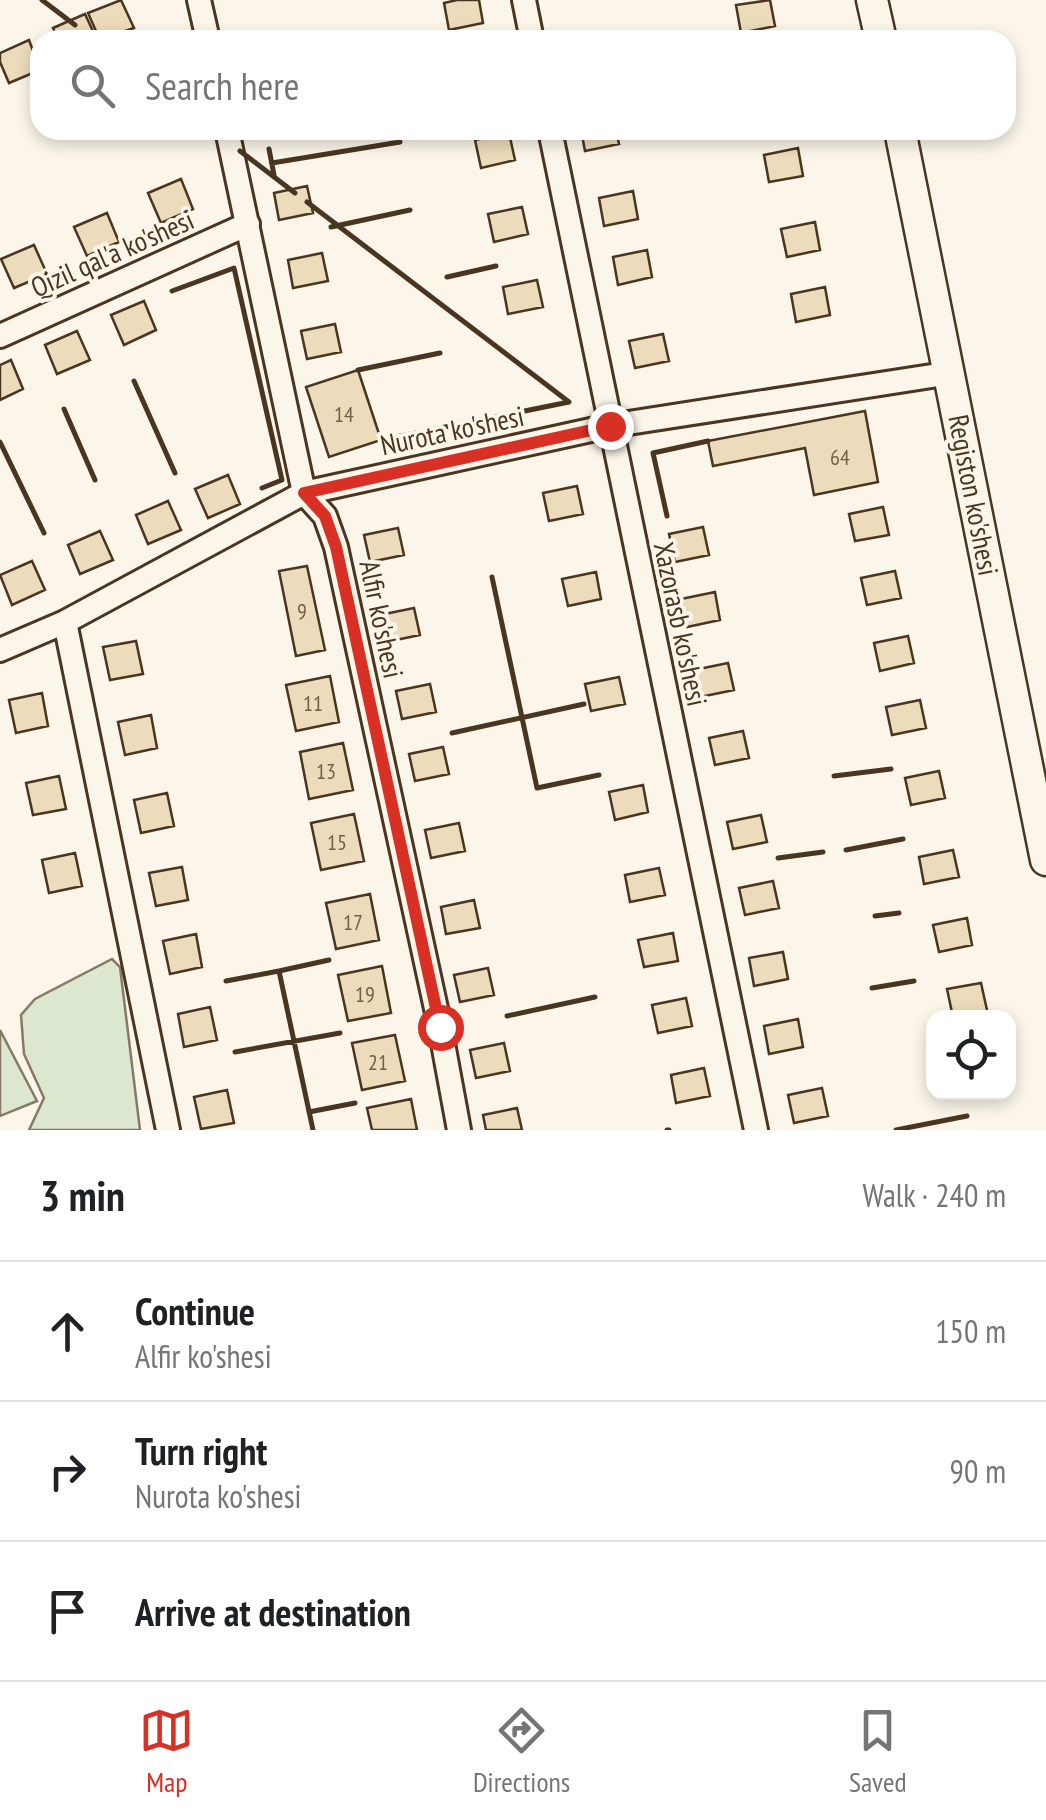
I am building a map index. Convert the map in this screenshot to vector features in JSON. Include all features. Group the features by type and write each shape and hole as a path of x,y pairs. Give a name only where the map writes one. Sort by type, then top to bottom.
{"street":[{"path":"199,0 206,30"},
{"path":"524,0 530,30"},
{"path":"872,0 879,30"},
{"name":"Alfir ko'shesi","path":"230,140 304,493 325,516 336,547 459,1130"},
{"name":"Xazorasb ko'shesi","path":"552,140 756,1130"},
{"name":"Registon ko'shesi","path":"902,140 1046,860"},
{"name":"Qizil qal'a ko'shesi","path":"0,336 248,224"},
{"name":"Nurota ko'shesi","path":"0,650 65,622 304,493 610,426 950,372"},
{"path":"65,622 168,1130"}],"green space":[{"path":"112,959 120,967 140,1130 29,1130 44,1098 24,1054 21,1015 35,999"},
{"path":"0,1030 37,1101 0,1116"}],"building":[{"path":"121,0 134,28 96,30 88,13"},
{"path":"479,0 483,23 449,30 444,3"},
{"path":"770,0 775,26 740,30 736,5"},
{"path":"85,14 92,30 54,30"},
{"path":"29,40 30,74 9,83 0,53"},
{"path":"475,140 511,140 515,160 481,168"},
{"path":"583,140 618,140 619,144 585,151"},
{"path":"798,148 803,176 769,182 764,155"},
{"path":"181,179 193,209 161,223 148,193"},
{"path":"307,186 313,213 279,220 274,193"},
{"path":"633,191 638,219 604,226 599,198"},
{"path":"522,207 528,234 494,242 488,214"},
{"path":"107,213 119,242 87,256 74,227"},
{"path":"815,222 820,250 787,257 781,229"},
{"path":"34,245 47,274 14,288 1,259"},
{"path":"647,250 652,277 618,285 613,257"},
{"path":"322,253 328,281 293,288 288,260"},
{"path":"537,280 543,307 508,314 503,287"},
{"path":"825,287 830,315 796,322 791,294"},
{"path":"144,301 156,330 124,345 111,315"},
{"path":"335,324 341,352 307,359 301,331"},
{"path":"77,331 90,360 57,374 45,345"},
{"path":"663,334 669,361 635,368 629,341"},
{"path":"11,360 23,389 0,400 0,365"},
{"path":"358,370 381,440 329,457 306,387"},
{"path":"865,411 878,482 814,495 805,448 713,466 708,441"},
{"path":"228,475 240,504 208,518 195,489"},
{"path":"577,486 583,514 549,521 543,493"},
{"path":"168,501 181,530 148,544 136,515"},
{"path":"883,507 889,535 855,541 849,514"},
{"path":"703,527 709,555 675,562 669,534"},
{"path":"398,528 404,555 370,562 364,535"},
{"path":"100,531 113,560 80,574 68,545"},
{"path":"32,561 45,590 12,605 0,575"},
{"path":"307,566 325,650 296,656 279,571"},
{"path":"895,571 901,598 867,605 861,578"},
{"path":"596,572 601,599 568,606 562,579"},
{"path":"715,592 720,620 687,627 681,599"},
{"path":"414,608 420,635 386,642 380,615"},
{"path":"908,636 914,663 880,671 874,643"},
{"path":"136,641 143,674 110,680 103,647"},
{"path":"728,663 734,690 700,697 694,670"},
{"path":"330,676 339,722 296,731 286,685"},
{"path":"619,677 625,704 591,711 585,684"},
{"path":"430,684 436,712 402,719 396,691"},
{"path":"42,693 48,726 16,733 9,700"},
{"path":"920,700 926,728 892,735 886,707"},
{"path":"151,715 157,748 125,755 118,722"},
{"path":"743,731 749,758 715,765 709,738"},
{"path":"343,743 353,790 309,799 300,752"},
{"path":"443,747 449,774 415,781 409,754"},
{"path":"939,771 945,798 911,805 905,778"},
{"path":"59,776 66,809 33,815 26,783"},
{"path":"643,785 648,812 615,820 609,792"},
{"path":"167,793 174,826 141,833 134,800"},
{"path":"354,814 364,861 321,870 311,823"},
{"path":"761,815 767,842 733,849 727,822"},
{"path":"459,823 465,851 431,858 425,830"},
{"path":"953,850 959,877 924,884 919,857"},
{"path":"75,853 82,886 49,893 42,860"},
{"path":"182,867 188,900 156,906 149,873"},
{"path":"659,868 665,895 630,902 625,875"},
{"path":"773,881 779,908 745,915 739,888"},
{"path":"370,894 379,940 336,949 326,903"},
{"path":"474,900 480,928 446,934 441,907"},
{"path":"967,918 972,945 939,952 933,925"},
{"path":"673,933 678,961 644,967 638,940"},
{"path":"196,934 202,967 170,974 163,941"},
{"path":"783,952 788,979 754,986 749,958"},
{"path":"382,966 391,1013 348,1021 338,975"},
{"path":"488,968 494,995 460,1002 454,975"},
{"path":"981,983 987,1010 952,1010 947,989"},
{"path":"686,998 692,1026 658,1033 652,1005"},
{"path":"210,1007 217,1040 184,1047 178,1014"},
{"path":"798,1019 803,1047 769,1054 764,1026"},
{"path":"395,1035 405,1081 362,1090 352,1043"},
{"path":"504,1043 510,1071 476,1078 470,1050"},
{"path":"704,1068 710,1096 676,1103 671,1075"},
{"path":"822,1088 828,1116 794,1123 788,1095"},
{"path":"227,1090 234,1123 201,1129 194,1097"},
{"path":"411,1099 417,1130 372,1130 367,1108"},
{"path":"517,1108 522,1130 486,1130 483,1115"}],"wall":[{"path":"42,0 75,25"},
{"path":"272,163 400,142"},
{"path":"269,149 274,175"},
{"path":"240,151 295,193"},
{"path":"307,202 569,402 381,440"},
{"path":"331,227 410,210"},
{"path":"447,277 496,266"},
{"path":"172,291 234,268 282,480 262,488"},
{"path":"358,370 440,353"},
{"path":"134,381 175,473"},
{"path":"64,409 95,480"},
{"path":"667,516 653,453 708,441"},
{"path":"0,442 44,533"},
{"path":"492,577 537,788 599,775"},
{"path":"452,733 584,704"},
{"path":"834,776 891,769"},
{"path":"846,850 903,839"},
{"path":"778,858 823,852"},
{"path":"875,916 899,913"},
{"path":"313,1130 279,971 329,960"},
{"path":"226,981 279,971"},
{"path":"872,988 914,981"},
{"path":"507,1016 595,997"},
{"path":"235,1052 340,1033"},
{"path":"309,1112 355,1103"},
{"path":"896,1130 967,1116"}],"route":[{"path":"440,1027 336,547 325,516 304,493 610,426"}]}
